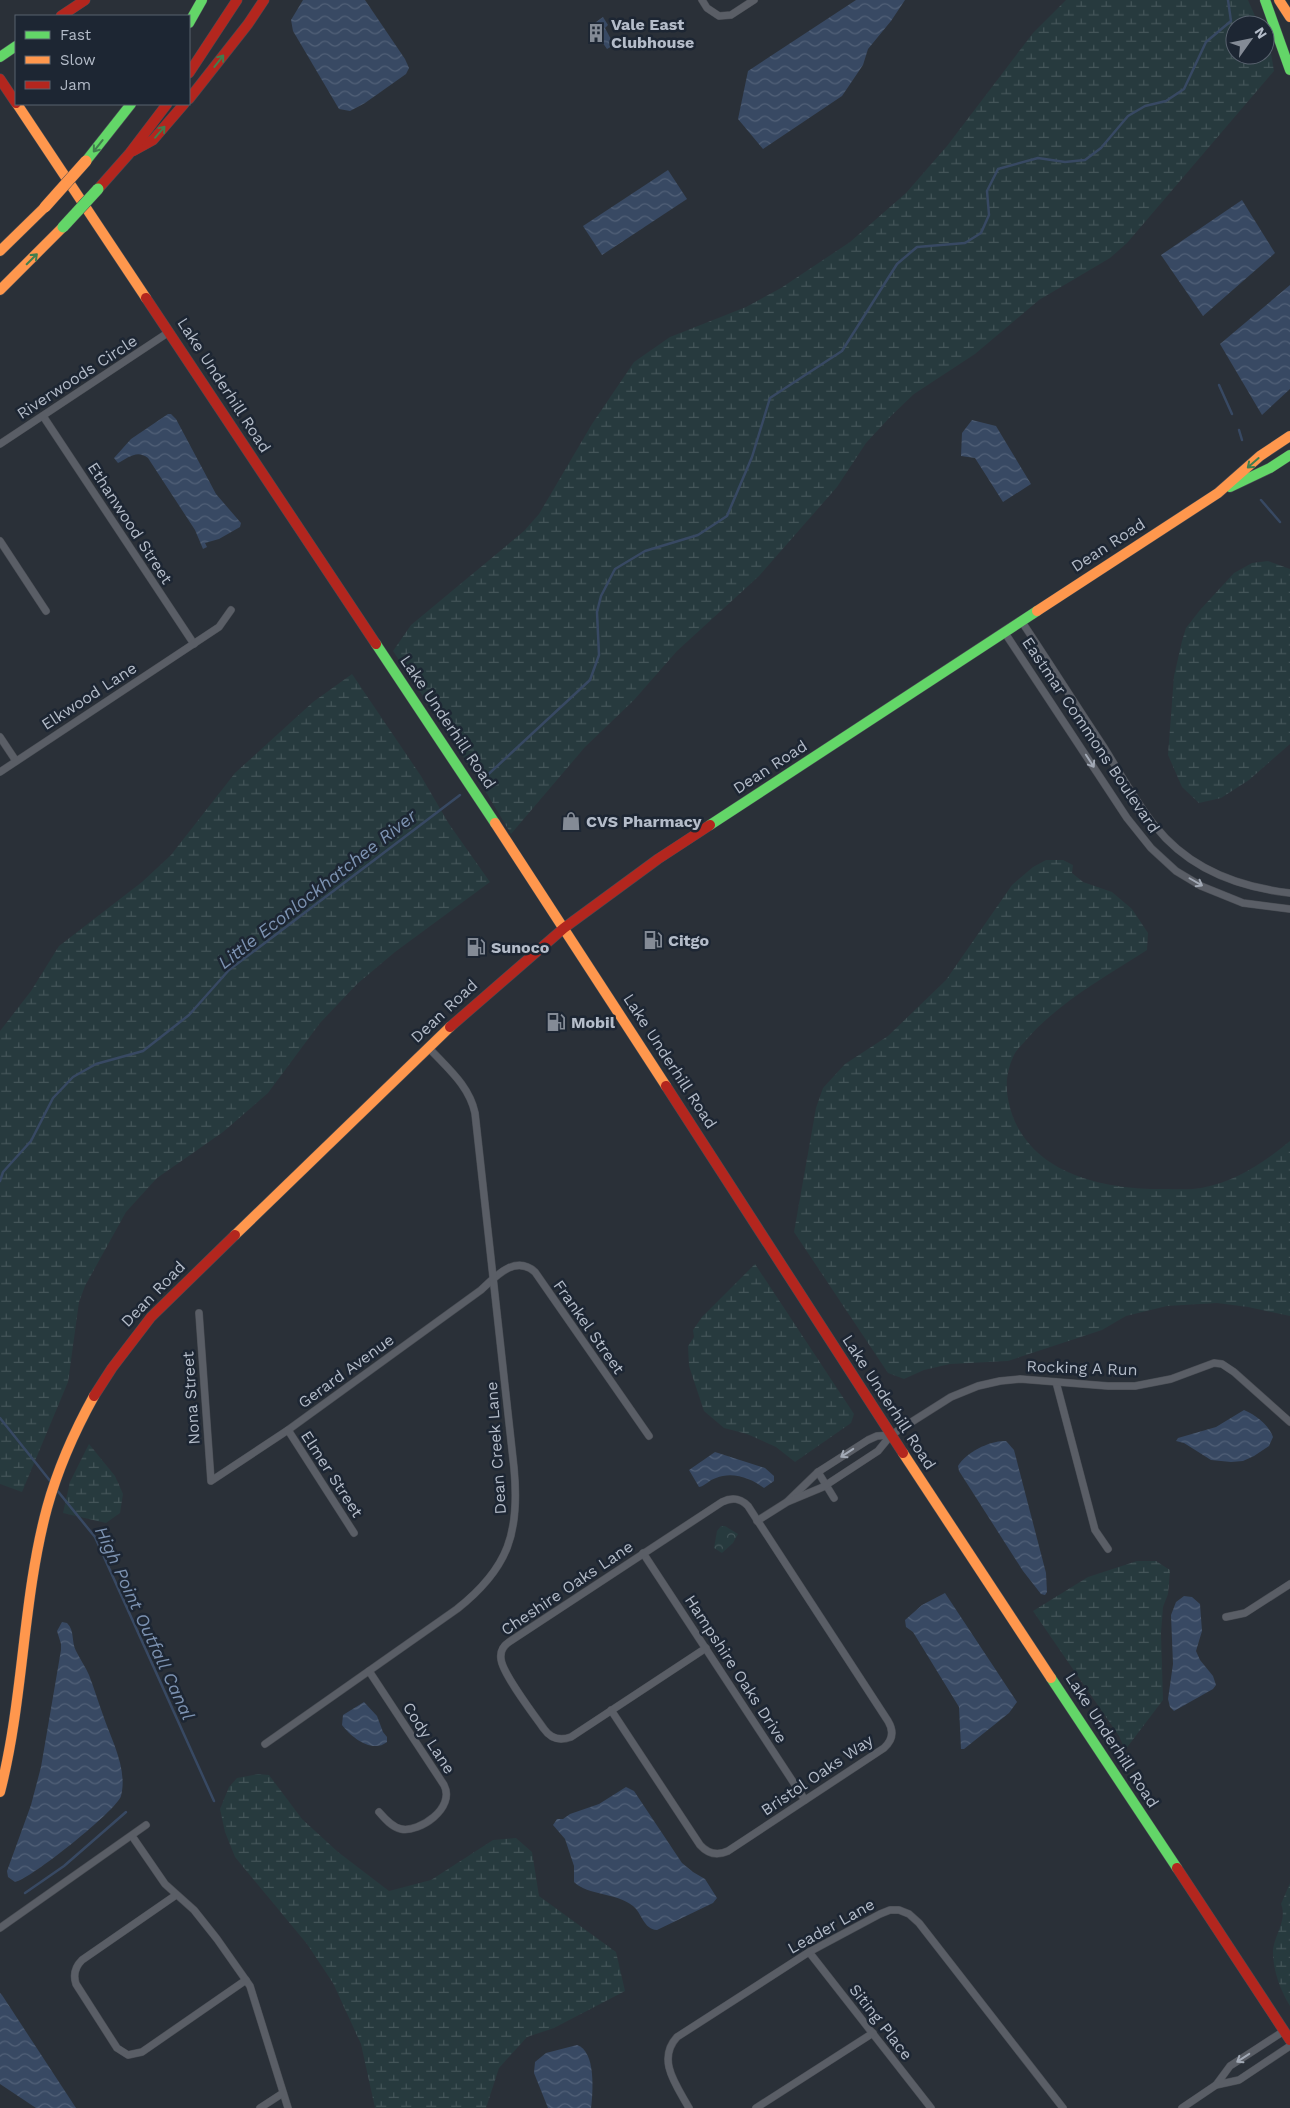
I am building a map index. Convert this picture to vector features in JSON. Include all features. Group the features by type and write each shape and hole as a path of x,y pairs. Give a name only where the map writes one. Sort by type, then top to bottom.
{"main road":[{"path":"62,15 85,0"},
{"path":"190,21 202,0"},
{"path":"190,71 237,0"},
{"path":"190,98 248,24 264,0"},
{"path":"1265,0 1290,70"},
{"path":"1279,0 1290,17"},
{"path":"0,56 15,47"},
{"name":"Lake Underhill Road","path":"0,79 15,100"},
{"name":"Lake Underhill Road","path":"18,105 564,928 891,1435 1287,2035"},
{"path":"0,251 45,207 86,161 130,105"},
{"path":"0,290 98,189 129,154 166,105"},
{"path":"129,154 153,140 183,105"},
{"name":"Dean Road","path":"1218,493 1260,456 1290,436"},
{"name":"Dean Road","path":"0,1792 12,1731 40,1540 50,1498 65,1452 80,1419 100,1383 124,1348 151,1317 428,1047 486,994 564,928 658,859 1218,493 1270,468 1290,455"}],"street":[{"path":"702,0 707,8 719,16 731,15 754,0"},
{"name":"Riverwoods Circle","path":"0,444 169,332"},
{"name":"Ethanwood Street","path":"43,416 194,644"},
{"path":"0,541 46,611"},
{"name":"Elkwood Lane","path":"0,772 220,626 231,610"},
{"name":"Eastmar Commons Boulevard","path":"1022,622 1134,797 1156,827 1176,847 1199,865 1227,880 1258,889 1290,893"},
{"name":"Eastmar Commons Boulevard","path":"1005,633 1127,818 1151,848 1176,871 1201,886 1243,903 1290,909"},
{"path":"0,737 16,761"},
{"name":"Dean Creek Lane","path":"264,1744 450,1615 475,1594 496,1569 512,1536 516,1511 516,1485 473,1106 469,1094 461,1083 428,1047"},
{"name":"Frankel Street","path":"494,1278 510,1266 525,1266 535,1272 649,1436"},
{"name":"Gerard Avenue","path":"211,1481 288,1430 481,1290 494,1278"},
{"name":"Nona Street","path":"199,1313 211,1481"},
{"name":"Rocking A Run","path":"757,1521 787,1502 826,1485 878,1451 891,1435 951,1397 978,1386 1010,1380 1115,1386 1144,1385 1171,1379 1206,1364 1218,1363 1227,1366 1290,1422"},
{"path":"1056,1382 1095,1530 1108,1549"},
{"name":"Elmer Street","path":"288,1430 354,1533"},
{"name":"Rocking A Run","path":"787,1502 818,1472 872,1438 891,1435"},
{"path":"818,1472 834,1498"},
{"name":"Cheshire Oaks Lane","path":"706,1648 567,1738 559,1739 552,1738 544,1730 501,1661 501,1652 509,1642 728,1499 738,1499 743,1502 757,1521"},
{"name":"Bristol Oaks Way","path":"611,1710 700,1845 709,1853 716,1854 726,1852 884,1748 890,1739 892,1730 888,1721 757,1521"},
{"name":"Hampshire Oaks Drive","path":"643,1553 805,1800"},
{"path":"1226,1617 1245,1613 1290,1584"},
{"name":"Cody Lane","path":"369,1671 447,1793 447,1801 442,1810 412,1829 394,1826 379,1812"},
{"path":"0,1928 146,1825"},
{"path":"132,1836 165,1884 201,1918 246,1980 257,2004 288,2108"},
{"path":"176,1895 82,1960 76,1968 74,1976 76,1984 117,2048 128,2055 142,2052 246,1980"},
{"name":"Leader Lane","path":"689,2108 668,2066 668,2052 673,2041 682,2033 809,1952 885,1912 899,1910 909,1914 919,1923 1064,2108"},
{"name":"Siting Place","path":"809,1952 931,2108"},
{"path":"756,2108 873,2033"},
{"path":"1216,2085 1230,2066 1287,2035"},
{"path":"1182,2108 1216,2085 1241,2078 1290,2046"},
{"path":"260,2108 283,2093"},
{"path":"1194,2100 1199,2108"}],"green space":[{"path":"1066,0 1248,0 1255,15 1225,15 1225,65 1273,65 1274,71 1127,243 1110,258 1039,300 975,354 914,394 891,416 866,443 837,487 759,576 677,651 634,700 585,747 511,834 480,782 393,651 411,625 524,531 539,514 592,424 634,362 670,337 746,307 781,288 850,242 906,193 947,146 1033,33"},
{"path":"1268,561 1290,569 1290,744 1249,780 1221,798 1199,803 1182,787 1168,755 1174,676 1182,641 1186,628 1234,573 1252,563"},
{"path":"352,674 421,776 449,824 490,882 395,952 357,984 320,1023 268,1093 223,1132 157,1178 126,1212 85,1286 79,1302 68,1382 22,1492 0,1484 0,1031 31,991 59,946 142,882 171,855 235,773 313,702"},
{"path":"1046,860 1063,860 1073,865 1072,873 1083,882 1112,892 1132,909 1148,933 1147,950 1068,1002 1039,1026 1018,1049 1014,1055 1007,1078 1008,1101 1013,1117 1024,1137 1039,1154 1057,1166 1077,1176 1099,1182 1145,1189 1197,1189 1214,1185 1237,1176 1259,1164 1290,1141 1290,1316 1217,1303 1167,1306 1126,1316 1102,1330 1008,1361 950,1364 924,1370 904,1379 888,1373 794,1232 816,1108 823,1088 845,1064 888,1036 946,980 1012,885 1033,867"},
{"path":"755,1264 854,1414 851,1423 795,1462 776,1447 747,1434 724,1428 704,1411 689,1366 688,1346 694,1337 693,1330 702,1317"},
{"path":"89,1444 115,1476 123,1494 120,1513 106,1523 63,1513 70,1482"},
{"path":"721,1526 725,1526 738,1534 733,1543 722,1553 714,1548 717,1531"},
{"path":"1137,1561 1156,1561 1170,1570 1168,1594 1163,1607 1161,1633 1163,1700 1125,1750 1119,1736 1033,1611 1088,1577"},
{"path":"258,1774 269,1775 302,1819 338,1852 389,1891 431,1880 493,1840 516,1838 532,1852 539,1896 616,1952 625,1991 554,2028 527,2037 499,2068 486,2108 375,2108 361,2044 333,1983 307,1944 235,1857 225,1832 220,1809 229,1787 237,1778"},
{"path":"1290,1883 1290,2006 1278,1981 1273,1953 1283,1916 1281,1904"}],"water":[{"path":"303,0 365,0 405,59 409,68 406,74 365,103 350,111 339,109 293,31 291,20"},
{"path":"856,0 905,0 868,49 863,65 842,96 763,149 738,119 748,71"},
{"path":"603,17 608,25 605,28 614,45 607,49 600,39 602,36 592,25"},
{"path":"668,170 687,199 602,255 583,226"},
{"path":"1242,200 1275,253 1203,316 1161,255"},
{"path":"1290,285 1290,389 1262,415 1220,344"},
{"path":"168,414 171,414 176,419 216,494 241,523 240,527 219,539 205,543 207,547 203,549 195,530 148,458 144,455 136,454 118,463 114,458 131,439"},
{"path":"972,420 996,426 1031,484 1003,502 975,458 961,456 962,433"},
{"path":"1244,1410 1262,1421 1273,1437 1269,1446 1254,1456 1243,1461 1211,1460 1184,1443 1176,1441 1178,1438 1216,1427"},
{"path":"1000,1441 1006,1441 1014,1450 1046,1573 1047,1592 1045,1595 1041,1594 1023,1571 959,1471 958,1466 962,1461 979,1448"},
{"path":"715,1452 765,1468 774,1476 774,1481 764,1488 753,1481 735,1475 728,1475 714,1479 699,1487 689,1470"},
{"path":"945,1593 1017,1702 1009,1713 964,1749 961,1749 959,1707 913,1632 906,1627 905,1620 922,1605"},
{"path":"1184,1596 1192,1597 1200,1604 1202,1631 1196,1651 1200,1660 1213,1676 1216,1685 1213,1689 1174,1711 1170,1707 1168,1699 1173,1664 1171,1615 1176,1602"},
{"path":"62,1622 67,1623 71,1629 75,1647 89,1675 118,1754 123,1786 121,1796 116,1804 90,1829 55,1857 15,1882 8,1877 7,1871 31,1805 41,1767 61,1650 57,1631"},
{"path":"364,1702 377,1716 387,1737 387,1742 381,1745 369,1745 356,1739 342,1725 343,1715"},
{"path":"626,1787 634,1791 682,1863 705,1879 717,1898 713,1903 657,1930 652,1929 646,1924 633,1906 618,1898 587,1890 574,1882 574,1866 565,1839 553,1825 557,1819 563,1819 570,1814 599,1804"},
{"path":"0,1993 76,2108 36,2108 0,2084"},
{"path":"577,2045 583,2049 590,2063 592,2073 591,2108 548,2108 534,2073 535,2062 546,2053"}],"waterway":[{"name":"Little Econlockhatchee River","path":"480,782 590,680 599,655 597,612 601,596 615,569 645,551 698,535 727,516 752,457 770,398 842,351 897,264 917,247 965,243 981,233 989,215 987,191 998,169 1038,158 1065,162 1085,160 1101,148 1128,116 1145,106 1166,101 1184,89 1206,42 1231,21 1228,0"},
{"path":"1219,385 1232,414"},
{"path":"1239,430 1242,440"},
{"path":"1261,500 1280,522"},
{"name":"Little Econlockhatchee River","path":"0,1181 3,1172 31,1141 53,1098 73,1077 96,1064 143,1051 189,1015 229,970 460,795"},
{"name":"High Point Outfall Canal","path":"0,1418 51,1482"},
{"name":"High Point Outfall Canal","path":"56,1489 95,1537 214,1801"},
{"path":"25,1893 64,1866 126,1812"}],"traffic: fast":[{"path":"190,21 202,0"},
{"path":"1265,0 1290,70"},
{"path":"0,57 15,47"},
{"path":"86,161 130,105"},
{"path":"63,227 98,189"},
{"path":"1230,487 1270,468 1290,455"},
{"path":"710,825 1037,611"},
{"path":"376,644 495,823"},
{"path":"1051,1678 1177,1868"}],"traffic: slow":[{"path":"1279,0 1290,17"},
{"path":"18,105 146,298"},
{"path":"45,207 86,161"},
{"path":"0,251 45,207"},
{"path":"0,290 63,227"},
{"path":"1037,611 1218,493 1260,456 1290,436"},
{"path":"495,823 666,1086"},
{"path":"235,1235 450,1027"},
{"path":"0,1792 14,1721 32,1579 47,1508 67,1450 94,1396"},
{"path":"903,1453 1051,1678"}],"traffic: jam":[{"path":"62,15 85,0"},
{"path":"190,71 237,0"},
{"path":"190,98 248,24 264,0"},
{"path":"0,79 15,102"},
{"path":"98,189 129,154 166,105"},
{"path":"133,151 153,140 183,105"},
{"path":"146,298 376,644"},
{"path":"450,1027 564,928 658,859 710,825"},
{"path":"666,1086 903,1453"},
{"path":"94,1396 112,1368 151,1317 235,1235"},
{"path":"1177,1868 1290,2040"}],"place":[{"name":"Vale East Clubhouse","path":"596,33"},
{"name":"CVS Pharmacy","path":"571,821"},
{"name":"Citgo","path":"653,940"},
{"name":"Sunoco","path":"476,947"},
{"name":"Mobil","path":"556,1022"}]}
